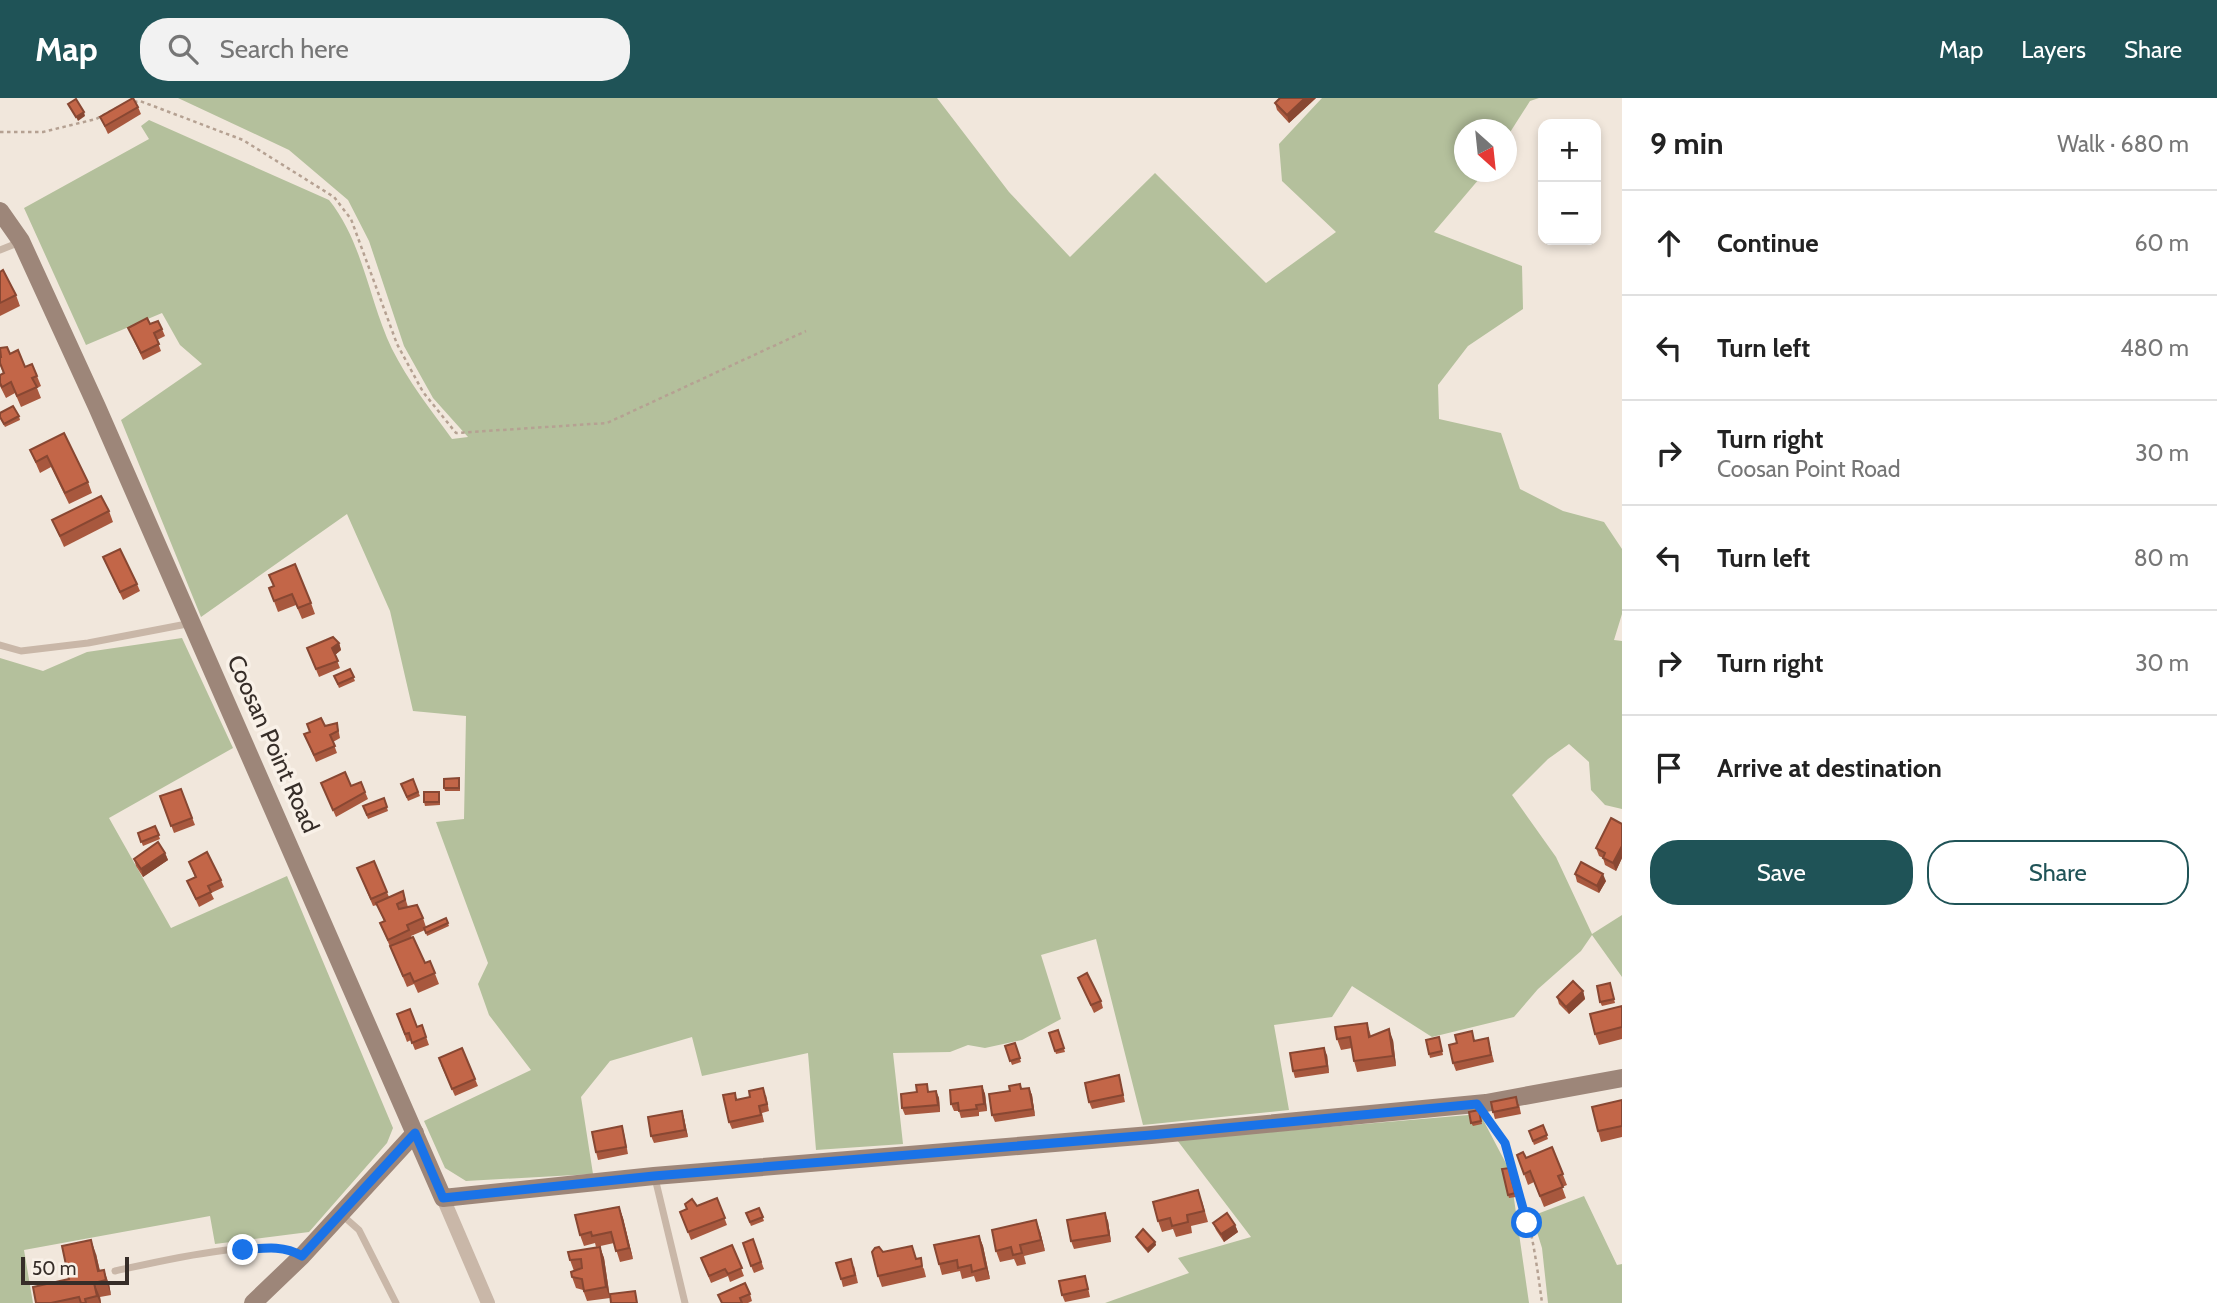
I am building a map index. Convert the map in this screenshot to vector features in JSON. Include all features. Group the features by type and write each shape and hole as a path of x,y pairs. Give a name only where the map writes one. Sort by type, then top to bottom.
{"street":[{"name":"Coosan Point Road","path":"0,211 21,242 193,623 488,1303"},
{"path":"443,1198 654,1176 1151,1135 1477,1104 1622,1078"},
{"path":"253,1303 302,1256 415,1133"}],"lane":[{"path":"0,250 21,242"},
{"path":"0,645 21,652 88,643 193,623"},
{"path":"654,1176 685,1303"},
{"path":"340,1213 359,1230 396,1303"},
{"path":"115,1271 176,1258 274,1247 291,1249 302,1256"}],"path":[{"path":"0,132 43,132 96,119 117,105 140,101 243,140 334,197 351,219 397,344 423,392 456,433 607,423 806,331"},
{"path":"1477,1104 1505,1143 1527,1223 1542,1303"}],"green space":[{"path":"178,98 937,98 1009,192 1070,257 1155,173 1266,283 1336,232 1282,181 1279,144 1322,98 1539,98 1530,101 1517,121 1517,119 1454,119 1454,182 1476,182 1434,232 1522,266 1523,309 1468,346 1438,385 1439,419 1501,433 1520,489 1563,511 1604,522 1622,549 1622,614 1614,640 1622,641 1622,809 1605,805 1591,790 1589,762 1569,744 1548,759 1512,795 1556,857 1592,934 1622,915 1622,977 1592,935 1581,951 1538,989 1514,1017 1432,1037 1352,986 1332,1017 1274,1025 1289,1110 1143,1125 1096,939 1041,955 1061,1019 1022,1040 985,1048 968,1045 950,1052 893,1053 903,1144 816,1150 808,1053 702,1076 692,1037 610,1061 581,1097 593,1174 466,1181 445,1168 424,1121 531,1070 489,1015 478,984 488,963 436,822 464,819 466,716 413,711 390,611 347,514 201,617 121,420 202,364 180,345 162,313 86,345 24,208 149,139 141,126 149,120 329,200 350,234 384,331 398,361 452,439 468,437 433,398 404,346 369,241 348,200 289,150"},
{"path":"182,638 233,748 109,818 171,928 287,876 393,1128 387,1143 309,1232 215,1244 210,1216 24,1250 33,1303 0,1303 0,658 43,671 87,652"},
{"path":"1480,1114 1510,1171 1529,1303 1105,1303 1189,1273 1178,1258 1251,1237 1177,1140"},
{"path":"1584,1196 1617,1265 1622,1264 1622,1303 1548,1303 1542,1248 1532,1216"}],"building":[{"path":"133,98 138,107 105,126 100,117"},
{"path":"1280,98 1305,98 1287,115 1275,103"},
{"path":"76,99 84,112 76,117 68,104"},
{"path":"3,270 16,295 0,303 0,272"},
{"path":"147,318 150,324 158,321 162,329 154,333 159,344 141,353 128,328"},
{"path":"7,347 10,354 18,350 25,367 32,364 37,376 32,378 37,387 17,396 11,382 2,387 0,383 0,375 4,373 0,363 0,348"},
{"path":"13,406 19,416 4,424 0,413"},
{"path":"64,433 88,482 65,493 47,456 36,462 30,450"},
{"path":"101,496 109,511 60,536 52,520"},
{"path":"120,549 137,584 120,592 103,557"},
{"path":"295,564 311,603 298,608 292,594 274,601 269,588 274,586 269,575"},
{"path":"333,637 339,643 332,648 338,661 316,669 307,648"},
{"path":"350,669 354,677 338,684 334,676"},
{"path":"321,718 325,726 337,723 338,731 330,735 335,746 314,755 304,734 310,732 307,724"},
{"path":"345,772 351,786 361,782 365,792 333,810 321,783"},
{"path":"459,778 459,788 444,788 444,779"},
{"path":"413,779 418,792 407,797 401,784"},
{"path":"181,789 192,818 171,826 160,796"},
{"path":"424,792 439,792 439,802 424,802"},
{"path":"384,798 387,807 367,815 363,806"},
{"path":"1611,818 1622,824 1622,846 1613,863 1603,858 1605,853 1596,848"},
{"path":"155,826 159,835 141,842 138,833"},
{"path":"158,842 165,853 141,869 134,859"},
{"path":"207,852 221,880 208,886 211,892 196,899 187,881 196,877 189,862"},
{"path":"374,861 387,892 371,899 357,868"},
{"path":"1581,862 1603,874 1597,886 1575,874"},
{"path":"403,891 405,900 397,904 399,909 417,905 423,918 407,925 409,930 388,940 380,923 385,921 376,903"},
{"path":"446,918 448,923 426,933 424,928"},
{"path":"413,937 425,963 430,961 435,973 414,982 410,973 403,976 390,946"},
{"path":"1087,973 1101,1001 1091,1005 1078,978"},
{"path":"1573,981 1583,991 1566,1007 1557,997"},
{"path":"1610,983 1614,999 1600,1002 1597,986"},
{"path":"1622,1006 1622,1027 1595,1034 1590,1014"},
{"path":"410,1009 417,1027 422,1025 426,1037 412,1043 397,1014"},
{"path":"1367,1023 1369,1037 1389,1029 1393,1056 1354,1061 1350,1037 1337,1039 1335,1027"},
{"path":"1058,1030 1064,1048 1055,1051 1049,1033"},
{"path":"1472,1031 1474,1041 1488,1038 1491,1055 1453,1063 1449,1045 1457,1043 1455,1035"},
{"path":"1439,1037 1442,1051 1429,1054 1426,1040"},
{"path":"1015,1043 1020,1058 1010,1061 1005,1046"},
{"path":"462,1048 475,1079 452,1089 439,1058"},
{"path":"1324,1048 1327,1066 1293,1071 1290,1053"},
{"path":"1119,1075 1123,1095 1089,1102 1085,1083"},
{"path":"927,1084 928,1092 936,1091 938,1105 902,1108 901,1094 917,1092 916,1085"},
{"path":"1020,1084 1021,1089 1029,1088 1033,1109 992,1115 989,1094 1010,1091 1009,1086"},
{"path":"982,1086 984,1104 976,1105 977,1109 959,1111 958,1103 951,1104 950,1090"},
{"path":"763,1088 767,1104 759,1106 761,1115 729,1122 723,1095 735,1093 736,1100 750,1097 749,1091"},
{"path":"1516,1097 1518,1107 1493,1112 1491,1102"},
{"path":"1622,1100 1622,1126 1598,1131 1592,1107"},
{"path":"1479,1110 1481,1121 1471,1123 1469,1112"},
{"path":"682,1111 685,1130 651,1136 648,1117"},
{"path":"1543,1125 1547,1135 1533,1141 1529,1131"},
{"path":"622,1126 626,1147 596,1152 592,1132"},
{"path":"1552,1147 1563,1174 1558,1176 1563,1187 1540,1196 1530,1171 1524,1174 1517,1155 1523,1152 1526,1158"},
{"path":"1509,1168 1515,1193 1508,1195 1502,1169"},
{"path":"1198,1190 1204,1211 1187,1215 1188,1222 1172,1226 1170,1218 1158,1221 1153,1202"},
{"path":"717,1198 725,1218 688,1232 680,1212 687,1209 685,1204 692,1199 697,1206"},
{"path":"619,1207 629,1248 616,1251 611,1232 592,1236 591,1232 580,1235 575,1215"},
{"path":"759,1208 763,1217 750,1222 746,1213"},
{"path":"1105,1213 1109,1235 1071,1241 1067,1220"},
{"path":"1227,1213 1235,1225 1221,1234 1213,1223"},
{"path":"1036,1220 1041,1240 1020,1245 1022,1253 1013,1255 1011,1247 996,1251 992,1230"},
{"path":"1143,1229 1155,1242 1147,1249 1136,1237"},
{"path":"979,1236 986,1268 972,1272 971,1265 958,1268 957,1260 939,1264 934,1245"},
{"path":"753,1239 761,1262 751,1266 743,1243"},
{"path":"91,1240 98,1271 104,1270 106,1280 94,1283 97,1296 85,1299 86,1303 81,1303 79,1297 36,1303 33,1287 69,1279 62,1246"},
{"path":"732,1245 742,1268 728,1274 725,1269 709,1276 701,1258"},
{"path":"912,1246 916,1259 921,1258 922,1266 878,1276 872,1252 875,1248 879,1247 883,1252"},
{"path":"600,1247 606,1287 584,1291 582,1279 572,1277 571,1272 582,1268 581,1259 570,1260 568,1252"},
{"path":"851,1259 855,1275 841,1279 836,1263"},
{"path":"1085,1276 1088,1289 1062,1295 1059,1281"},
{"path":"745,1283 750,1294 740,1298 742,1303 722,1303 718,1295"},
{"path":"635,1291 637,1303 611,1303 610,1294"}],"route":[{"path":"243,1250 274,1247 291,1249 302,1256 415,1133 443,1198 654,1176 1151,1135 1477,1104 1505,1143 1527,1223"}]}
